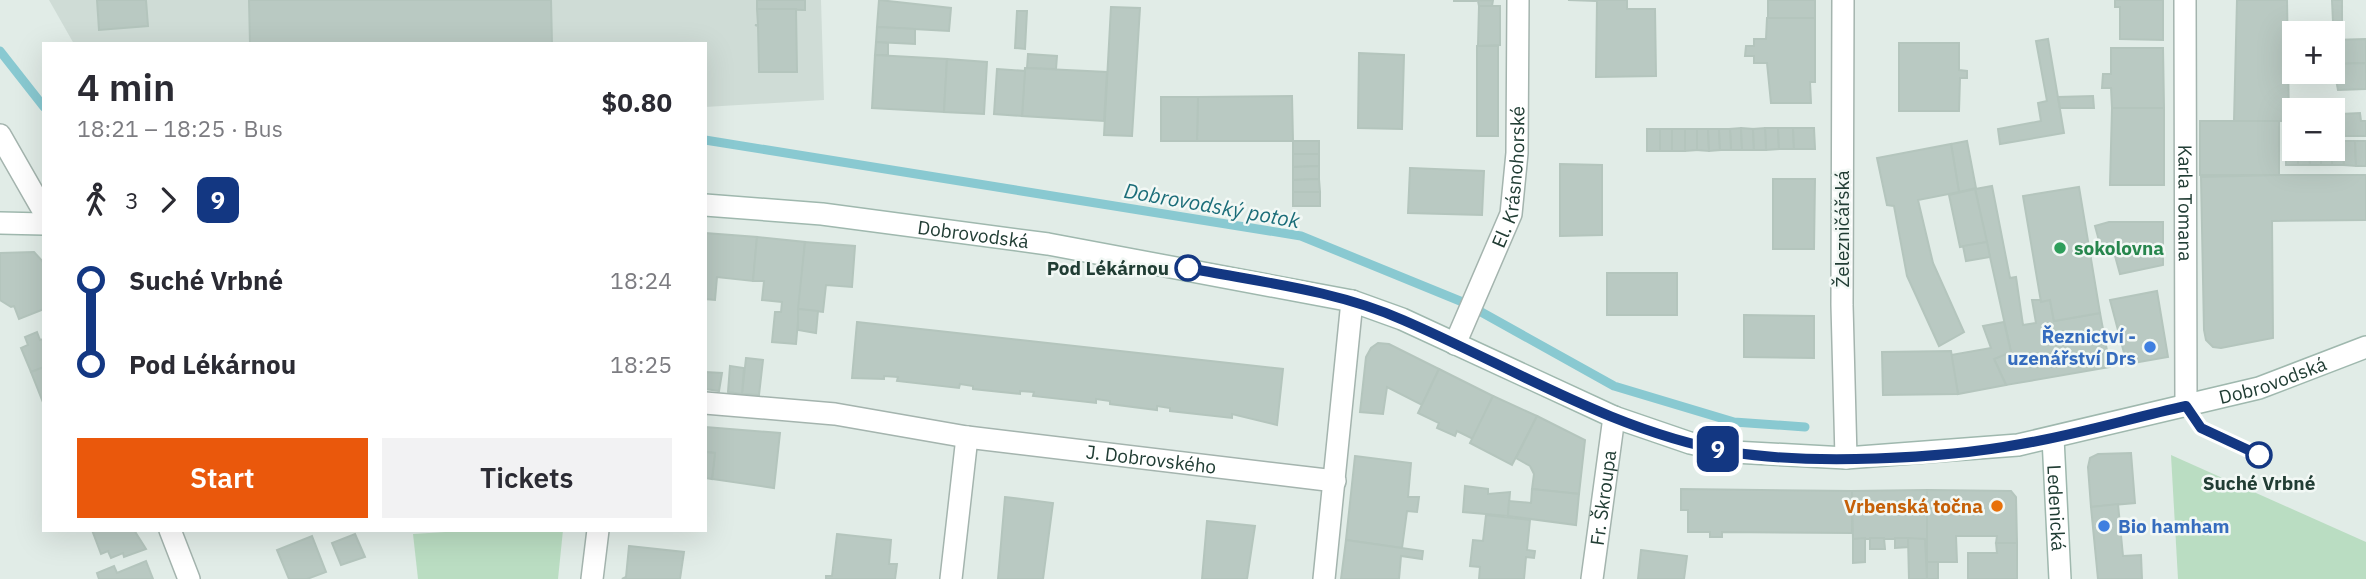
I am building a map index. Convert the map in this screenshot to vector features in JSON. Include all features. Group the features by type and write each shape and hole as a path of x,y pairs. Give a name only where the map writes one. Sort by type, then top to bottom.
{"street":[{"name":"El. Krásnohorské","path":"1455,344 1511,214 1517,153 1518,0"},
{"name":"Železničářská","path":"1843,0 1842,295 1846,458"},
{"name":"Karla Tomana","path":"2185,0 2186,406"},
{"path":"0,135 42,208"},
{"name":"Dobrovodská","path":"707,205 834,215 1048,244 1352,301 1402,319 1614,417 1690,443 1733,452 1846,458 1994,447 2053,438 2259,388 2366,346"},
{"path":"0,223 42,224"},
{"path":"1324,579 1352,301"},
{"name":"J. Dobrovského","path":"707,403 835,414 967,437 1335,481"},
{"name":"Fr. Škroupa","path":"1592,579 1614,417"},
{"path":"951,579 967,437"},
{"name":"Ledenická","path":"2053,438 2060,579"},
{"path":"171,532 189,579"},
{"path":"592,579 598,532"}],"shaded area":[{"path":"49,0 821,0 824,100 707,107 707,42 73,42"}],"green space":[{"path":"2171,455 2366,542 2366,579 2178,579"},
{"path":"563,532 558,579 418,579 413,534"}],"building":[{"path":"97,0 146,0 148,26 99,30"},
{"path":"249,0 551,0 552,42 250,42"},
{"path":"757,0 805,0 805,10 757,9"},
{"path":"879,0 951,8 949,31 877,27"},
{"path":"1493,0 1492,6 1479,6 1478,1 1453,1"},
{"path":"1568,0 1627,0 1627,9 1655,9 1656,76 1596,77 1597,1"},
{"path":"1768,0 1815,0 1815,18 1768,18"},
{"path":"2115,0 2163,0 2163,40 2120,39 2120,7 2115,7"},
{"path":"2237,0 2287,0 2287,21 2282,21 2282,84 2288,84 2289,98 2282,98 2282,121 2234,121"},
{"path":"2332,0 2342,0 2342,21 2333,21"},
{"path":"1479,6 1500,6 1500,45 1478,46"},
{"path":"1111,7 1140,8 1132,136 1104,135"},
{"path":"757,9 796,9 797,72 759,72 758,26 755,25 758,25"},
{"path":"1017,11 1027,11 1025,49 1015,48"},
{"path":"1767,18 1815,18 1815,82 1810,82 1811,103 1771,103 1767,63 1754,63 1754,56 1745,56 1746,46 1754,46 1754,39 1766,39"},
{"path":"877,27 915,29 915,44 876,42"},
{"path":"2048,39 2064,133 2000,144 1998,129 2041,121 2038,103 2047,101 2036,41"},
{"path":"2366,39 2366,63 2345,64 2345,40"},
{"path":"876,42 888,43 888,55 875,55"},
{"path":"1899,43 1959,43 1959,70 1967,71 1967,78 1960,78 1959,111 1899,111"},
{"path":"1477,46 1498,46 1498,136 1477,136"},
{"path":"2111,48 2163,48 2164,108 2112,108 2111,88 2102,88 2103,74 2111,74"},
{"path":"1359,53 1404,55 1402,129 1358,128"},
{"path":"1028,54 1057,56 1056,69 1027,68"},
{"path":"875,55 947,59 944,112 872,108"},
{"path":"947,59 987,62 984,114 944,112"},
{"path":"2366,63 2366,89 2338,90 2337,84 2345,84 2345,64"},
{"path":"1025,68 1107,72 1104,121 1022,116"},
{"path":"997,69 1025,71 1022,116 994,114"},
{"path":"1292,96 1293,141 1197,141 1198,97"},
{"path":"2093,96 2094,108 2060,108 2058,97"},
{"path":"1161,97 1198,97 1197,141 1161,141"},
{"path":"2112,108 2164,108 2164,185 2110,185"},
{"path":"2360,113 2361,121 2366,121 2366,136 2345,136 2345,114"},
{"path":"2200,121 2279,121 2279,175 2200,175"},
{"path":"1741,128 1742,150 1731,150 1730,129"},
{"path":"1741,128 1753,129 1754,150 1742,150"},
{"path":"1765,128 1778,128 1779,149 1766,150"},
{"path":"1765,128 1766,150 1754,150 1753,129"},
{"path":"1778,128 1793,128 1794,149 1779,149"},
{"path":"1793,128 1814,128 1815,149 1794,149"},
{"path":"1647,129 1660,129 1660,151 1647,151"},
{"path":"1660,129 1672,129 1672,151 1660,151"},
{"path":"1672,129 1685,129 1685,151 1672,151"},
{"path":"1685,129 1697,129 1697,150 1685,151"},
{"path":"1697,129 1708,129 1709,151 1697,150"},
{"path":"1708,129 1719,129 1720,150 1709,151"},
{"path":"1719,129 1730,129 1731,150 1720,150"},
{"path":"1293,141 1319,141 1319,154 1293,154"},
{"path":"1967,141 1976,188 1959,192 1951,144"},
{"path":"2345,141 2355,141 2356,166 2344,165"},
{"path":"2355,141 2366,141 2366,166 2356,166"},
{"path":"1951,144 1959,192 1918,200 1933,263 1964,332 1939,346 1907,276 1894,206 1887,205 1877,158"},
{"path":"1293,154 1319,154 1319,166 1293,167"},
{"path":"2286,161 2298,161 2298,165 2286,165"},
{"path":"2298,161 2310,161 2310,165 2298,165"},
{"path":"2310,161 2321,161 2321,165 2310,165"},
{"path":"2321,161 2332,161 2332,165 2321,165"},
{"path":"2332,161 2344,161 2344,165 2332,165"},
{"path":"1560,164 1602,165 1602,235 1560,236"},
{"path":"1319,166 1319,179 1293,180 1293,167"},
{"path":"1410,168 1484,171 1482,215 1408,213"},
{"path":"2366,175 2366,220 2272,221 2273,338 2221,348 2213,347 2206,340 2204,330 2201,177"},
{"path":"1319,179 1320,192 1293,192 1293,180"},
{"path":"1773,179 1815,179 1814,249 1773,249"},
{"path":"1992,186 2010,278 2016,277 2023,325 2036,323 2032,300 2050,300 2054,321 2100,313 2110,367 2006,385 1994,359 2011,352 1975,189"},
{"name":"sokolovna","path":"2079,187 2100,313 2054,321 2050,300 2041,302 2023,196"},
{"path":"1975,189 1987,242 1960,247 1949,195"},
{"path":"1293,192 1320,192 1320,206 1293,206"},
{"path":"2109,222 2163,222 2163,265 2120,274 2112,245 2101,248 2095,226"},
{"path":"707,233 757,237 753,281 717,277 715,300 707,299"},
{"path":"757,237 805,242 796,344 772,342 775,312 781,312 782,302 762,300 764,281 753,281"},
{"path":"805,242 855,246 852,287 826,285 823,312 798,309"},
{"path":"1987,242 1990,257 1966,261 1963,246"},
{"path":"34,252 42,261 42,310 19,319 14,306 11,307 0,300 0,253"},
{"path":"1607,273 1677,273 1677,315 1607,315"},
{"path":"2157,291 2168,357 2127,364 2110,300"},
{"path":"798,309 818,311 816,333 798,330"},
{"path":"1744,315 1814,316 1814,358 1744,357"},
{"path":"857,322 1283,369 1277,425 1232,414 1232,418 1170,411 1170,408 1157,406 1157,410 1110,404 1110,401 1096,399 1096,403 1033,396 1034,392 1020,391 1020,394 973,389 973,386 960,384 959,388 897,381 898,377 852,378"},
{"path":"2004,322 2011,352 1994,359 2006,385 1958,394 1951,355 1991,348 1983,326"},
{"path":"37,332 42,340 42,368 31,372 21,348 28,345 25,337"},
{"path":"1378,343 1389,344 1439,369 1422,405 1387,387 1383,414 1360,412 1366,357"},
{"path":"1951,351 1958,394 1883,395 1882,352"},
{"path":"746,358 763,360 759,395 742,394"},
{"path":"730,366 744,368 742,394 728,392"},
{"path":"42,368 42,400 31,372"},
{"path":"1439,369 1493,396 1473,439 1457,431 1455,436 1437,428 1439,423 1418,413"},
{"path":"707,372 722,373 719,391 707,389"},
{"path":"1493,396 1537,416 1512,465 1470,443"},
{"path":"1537,416 1585,440 1579,494 1532,489 1534,474 1530,466 1516,458"},
{"path":"707,427 780,433 774,488 712,479 715,453 707,452"},
{"path":"707,452 715,453 712,479 707,478"},
{"path":"2131,453 2135,503 2091,507 2088,467 2090,458 2098,454"},
{"path":"1355,456 1411,463 1408,497 1419,497 1417,512 1407,511 1402,548 1346,540"},
{"path":"1465,486 1488,489 1488,494 1510,492 1508,516 1463,512"},
{"path":"1532,489 1579,494 1576,525 1508,516 1509,501 1531,503"},
{"path":"1681,489 1852,491 1852,533 1722,532 1722,537 1710,537 1710,532 1688,532 1688,510 1681,510"},
{"path":"1927,490 2011,491 2016,497 2017,543 1996,543 1997,536 1956,536 1957,562 1927,562"},
{"path":"1927,490 1927,539 1853,539 1852,491"},
{"path":"1005,497 1053,503 1043,579 998,579"},
{"path":"2118,504 2123,556 2141,555 2142,579 2098,579 2091,507"},
{"path":"1486,515 1530,520 1527,550 1535,551 1534,558 1526,557 1524,579 1479,579 1480,567 1470,566 1473,540 1483,541"},
{"path":"1207,521 1255,526 1247,579 1202,579"},
{"path":"93,532 135,532 146,549 124,557 123,553 111,558 108,551 101,554"},
{"path":"355,534 365,557 341,565 332,543"},
{"path":"837,534 891,540 889,564 897,564 895,579 826,579 826,576 832,576"},
{"path":"312,536 326,572 307,579 289,579 277,550"},
{"path":"1865,538 1865,562 1853,563 1853,539"},
{"path":"1870,538 1884,538 1885,549 1870,549"},
{"path":"1895,538 1908,538 1909,547 1895,548"},
{"path":"1908,538 1925,539 1927,579 1909,579"},
{"path":"1346,540 1423,551 1422,559 1401,556 1399,579 1341,579"},
{"path":"1996,543 2017,543 2017,579 1968,579 1968,553 1997,553"},
{"path":"629,546 684,552 680,579 622,579 626,577"},
{"path":"1641,550 1687,556 1684,579 1638,579"},
{"path":"146,561 153,579 99,579 97,573 114,566 117,573"},
{"path":"1927,562 1938,562 1938,579 1927,579"}],"waterway":[{"name":"Dobrovodský potok","path":"0,51 42,104"},
{"name":"Dobrovodský potok","path":"707,140 1301,236 1465,303 1614,386 1734,422 1805,427"}],"bus line":[{"name":"9","path":"1188,268 1352,301 1402,319 1614,417 1690,443 1733,452 1846,458 2018,445 2186,406 2201,428 2259,455"}],"place":[{"name":"sokolovna","path":"2060,248"},
{"name":"Pod Lékárnou","path":"1188,268"},
{"name":"Řeznictví - uzenářství Drs","path":"2150,347"},
{"name":"Suché Vrbné","path":"2259,455"},
{"name":"Vrbenská točna","path":"1997,506"},
{"name":"Bio hamham","path":"2104,526"}]}
